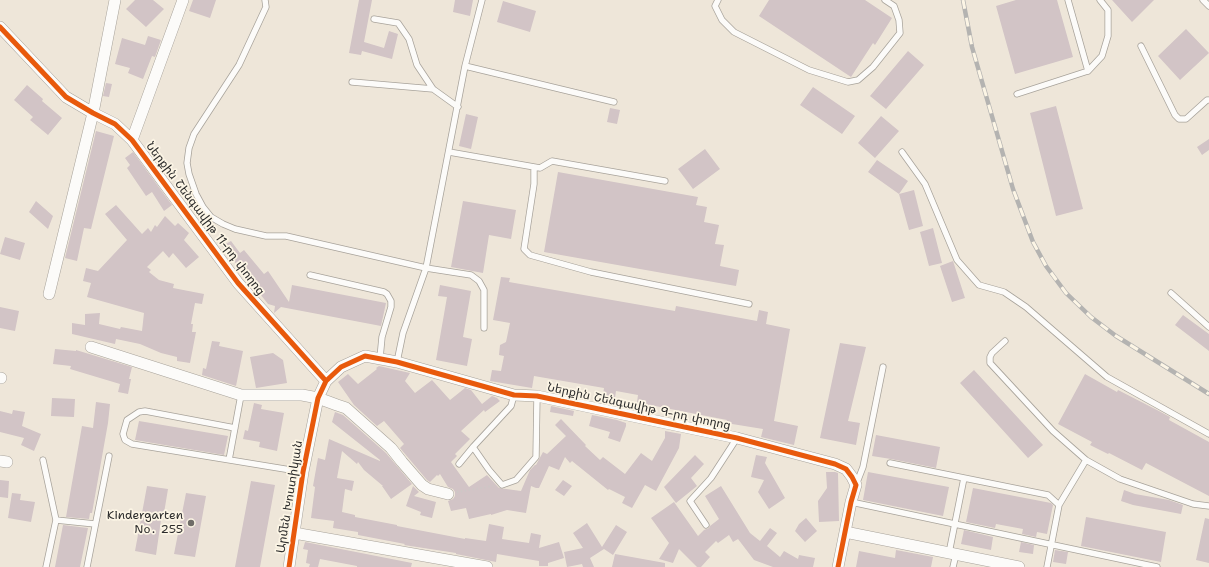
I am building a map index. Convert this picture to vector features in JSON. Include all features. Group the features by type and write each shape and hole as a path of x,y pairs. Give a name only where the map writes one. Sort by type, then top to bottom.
{"street":[{"path":"49,294 93,113 115,0"},
{"name":"Ներքին Շենգավիթ 11-րդ փողոց","path":"183,0 132,140 238,282 326,381"},
{"path":"0,27 66,97 115,124 132,140"},
{"path":"91,347 241,395 302,395 318,398 346,408 391,448 422,486 448,494"},
{"name":"Ներքին Շենգավիթ 9-րդ փողոց","path":"341,367 365,356 380,358 514,395 537,396 737,438 835,464 846,469 856,485"},
{"name":"Արմեն Խոստիկյան","path":"289,567 303,472 318,398 326,381 341,367"},
{"path":"838,567 851,502 856,485"},
{"path":"845,532 1019,567"},
{"path":"294,533 487,567"}],"lane":[{"path":"265,0 266,7 239,65 194,134 189,148 187,162 189,174 196,194 203,207 211,217 235,229 266,236 286,236 426,268 471,275 479,281 484,290 484,328"},
{"path":"398,362 403,333 426,268 466,66 482,0"},
{"path":"718,0 716,6 722,20 734,32 809,70 848,82 858,80 873,67 900,33 899,20 894,6 885,0"},
{"path":"1068,0 1088,71"},
{"path":"1017,94 1088,71 1102,56 1108,36 1108,10 1100,0"},
{"path":"1203,0 1209,6"},
{"path":"374,19 398,23 409,39 417,65 433,89 458,106"},
{"path":"1141,46 1175,115 1179,119 1186,119 1207,100 1209,100"},
{"path":"466,66 614,102"},
{"path":"352,82 433,89"},
{"path":"449,152 540,168 552,161 666,181"},
{"path":"902,152 925,184 957,260 979,285 1004,292 1026,307 1107,377 1209,434"},
{"path":"534,166 534,184 524,249 530,255 592,272 749,304"},
{"path":"310,275 384,292 387,294 391,301 391,307 382,337 380,358"},
{"path":"1171,293 1209,327"},
{"path":"1005,341 992,353 990,362 1053,431 1086,460 1120,479 1193,504 1209,506"},
{"path":"856,485 863,467 883,367"},
{"path":"229,460 241,395"},
{"path":"459,464 511,406 514,395"},
{"path":"473,447 502,485 516,480 536,457 537,396"},
{"path":"235,428 145,411 139,412 127,420 123,434 125,440 132,444 303,472"},
{"path":"706,525 690,502 711,478 737,438"},
{"path":"87,567 109,456"},
{"path":"43,460 56,520 46,567"},
{"path":"1047,567 1059,504 1086,460"},
{"path":"890,464 1048,495 1059,504"},
{"path":"953,567 952,554 955,524 964,478"},
{"path":"851,502 1157,567"},
{"path":"56,520 95,524"}],"path":[{"path":"448,494 502,485"}],"building":[{"path":"135,0 153,0 164,9 146,27 126,9"},
{"path":"193,0 216,0 210,18 189,11"},
{"path":"359,0 372,0 364,42 384,48 389,31 398,34 392,59 362,51 361,55 349,53"},
{"path":"455,0 473,0 470,16 453,12"},
{"path":"769,0 865,0 892,18 875,45 873,43 851,77 759,16"},
{"path":"1016,0 1057,0 1073,57 1015,74 996,6"},
{"path":"1112,0 1154,0 1132,22"},
{"path":"503,1 536,11 530,32 497,22"},
{"path":"1186,29 1209,53 1180,80 1158,56"},
{"path":"148,36 161,40 155,57 152,56 143,79 128,73 130,68 115,64 122,38 145,45"},
{"path":"908,51 924,65 886,109 870,96"},
{"path":"106,83 112,84 109,97 103,96"},
{"path":"27,85 43,99 42,101 62,118 48,135 30,120 33,117 14,100"},
{"path":"813,87 855,116 842,134 800,105"},
{"path":"1056,106 1083,209 1056,216 1030,113"},
{"path":"610,108 620,110 617,124 607,122"},
{"path":"466,114 478,117 471,149 459,146"},
{"path":"881,116 899,131 875,158 858,143"},
{"path":"96,131 114,136 91,229 84,228 77,261 65,258"},
{"path":"1209,139 1209,150 1202,155 1197,147"},
{"path":"705,149 720,169 693,189 678,169"},
{"path":"133,152 172,205 164,211 152,192 146,196 127,168 130,165 125,158"},
{"path":"877,160 908,181 899,194 868,172"},
{"path":"558,172 698,197 696,205 707,207 704,222 719,225 715,244 724,245 720,266 739,270 736,286 544,252"},
{"path":"914,190 923,226 909,230 899,194"},
{"path":"36,201 53,216 48,229 29,212"},
{"path":"463,201 516,210 511,239 489,235 483,273 451,267"},
{"path":"116,205 142,234 148,228 151,232 155,225 157,227 165,216 175,226 178,223 189,233 184,240 199,257 186,268 173,253 169,258 163,251 147,267 151,270 149,272 159,280 174,284 173,288 204,294 202,304 195,303 191,324 193,324 192,332 196,332 190,363 177,361 177,357 161,353 140,344 116,339 115,344 72,334 72,323 85,325 85,314 100,313 99,324 120,329 121,327 142,331 144,313 87,297 91,283 83,281 86,268 98,271 127,240 105,214"},
{"path":"933,228 942,263 929,266 920,232"},
{"path":"5,237 25,243 20,260 0,254"},
{"path":"231,241 240,253 244,250 264,274 268,271 289,302 292,285 386,303 381,326 281,307 274,313 275,306 268,304 222,246"},
{"path":"953,261 965,298 952,302 940,266"},
{"path":"501,277 510,278 509,282 675,311 676,306 757,321 759,310 768,312 766,324 790,329 774,421 798,426 794,445 761,437 763,429 726,423 727,420 650,405 649,412 636,410 638,395 616,391 614,405 602,402 604,388 534,376 532,388 490,381 492,370 501,371 504,356 499,355 500,345 506,342 510,323 493,320"},
{"path":"440,285 471,291 463,337 472,339 467,366 436,360 447,297 438,296"},
{"path":"0,307 19,311 15,331 0,328"},
{"path":"1183,315 1209,334 1209,351 1175,325"},
{"path":"212,341 220,342 219,346 243,351 236,386 202,375 203,368 206,369"},
{"path":"840,343 866,347 848,421 860,423 856,445 820,438"},
{"path":"55,349 76,350 132,367 129,379 131,379 128,394 118,392 120,384 70,369 71,366 53,364"},
{"path":"273,353 283,360 287,383 256,388 250,357"},
{"path":"379,366 410,373 405,381 415,393 432,380 450,400 465,388 471,390 482,404 492,396 500,401 485,412 484,410 461,431 470,439 455,454 457,456 451,462 469,487 487,475 499,488 521,491 530,470 536,465 543,452 547,454 566,436 555,425 561,419 586,445 585,446 600,460 603,457 625,474 641,453 652,461 665,438 665,431 681,434 679,448 656,491 645,485 632,508 622,503 625,497 609,489 608,490 572,461 570,463 565,457 559,470 549,466 539,488 531,486 526,513 507,510 469,519 466,508 451,511 448,501 453,499 455,492 453,489 448,487 440,474 430,482 427,480 400,448 404,444 384,421 377,426 354,405 338,382 348,374 358,384"},
{"path":"974,370 1043,445 1028,458 960,383"},
{"path":"1085,374 1117,392 1118,390 1170,417 1169,420 1209,442 1209,496 1146,463 1142,470 1109,453 1108,454 1090,445 1092,442 1058,424"},
{"path":"52,398 75,399 74,417 51,416"},
{"path":"96,402 110,404 92,513 90,513 89,519 66,517 82,426 93,428"},
{"path":"254,403 262,405 261,409 284,413 277,451 259,447 260,442 243,439 245,430 248,431"},
{"path":"551,406 574,411 573,416 550,412"},
{"path":"13,410 25,412 22,426 41,434 34,451 21,445 24,438 0,432 0,411 12,414"},
{"path":"335,412 343,415 386,453 412,484 391,499 383,486 364,470 358,462 357,464 342,451 337,478 354,481 352,491 345,489 342,512 355,515 355,517 397,526 465,539 486,541 489,524 504,527 502,539 529,543 531,533 541,535 539,548 559,542 564,558 548,563 548,566 539,566 539,561 497,554 496,562 358,535 358,532 333,528 334,521 311,518 315,487 313,486 318,458 325,460 329,439 380,461 332,422"},
{"path":"592,415 626,423 620,442 608,438 610,432 589,426"},
{"path":"139,421 228,436 224,455 135,440"},
{"path":"876,435 940,447 936,468 872,456"},
{"path":"695,455 704,464 691,478 697,486 676,503 664,487"},
{"path":"756,455 767,457 765,463 785,498 769,509 758,492 764,480 751,477"},
{"path":"826,472 838,473 839,521 819,522 818,501 827,488"},
{"path":"868,472 949,487 943,516 863,500"},
{"path":"0,480 9,481 8,498 0,497"},
{"path":"563,480 572,486 564,496 555,490"},
{"path":"251,481 275,485 260,567 235,567"},
{"path":"147,486 168,489 164,513 162,513 156,555 135,551"},
{"path":"413,486 419,492 414,496 436,502 432,518 420,515 421,512 406,506"},
{"path":"721,486 750,533 760,541 770,528 777,533 767,546 780,557 784,551 798,559 799,555 815,558 813,567 773,567 754,560 738,539 733,542 729,535 718,543 716,541 705,552 710,557 701,567 697,567 679,549 673,563 659,559 669,543 651,518 674,502 698,536 719,519 705,496"},
{"path":"973,488 1051,503 1053,505 1047,534 1037,532 1036,537 1022,534 1023,529 996,524 995,528 966,522"},
{"path":"1124,490 1135,494 1169,500 1183,505 1181,514 1133,505 1121,501"},
{"path":"12,493 21,494 20,500 35,502 31,522 8,518"},
{"path":"186,493 206,496 195,557 174,554"},
{"path":"1086,517 1166,532 1161,562 1081,546"},
{"path":"806,518 817,531 805,542 795,531 799,524"},
{"path":"1205,518 1209,519 1209,563 1196,560"},
{"path":"587,523 602,547 616,525 627,532 613,555 604,549 590,558 594,567 583,567 582,564 567,567 564,552 583,548 573,533"},
{"path":"63,525 88,528 80,567 55,567"},
{"path":"964,530 993,537 991,550 961,544"},
{"path":"305,542 412,563 411,567 357,567 320,559 318,567 309,567 310,564 306,563 308,550 303,549"},
{"path":"1021,542 1034,545 1033,554 1019,552"},
{"path":"896,550 933,557 931,567 856,567 859,551 895,558"},
{"path":"1055,550 1068,552 1066,564 1053,562"},
{"path":"615,554 665,563 665,567 612,567"}],"railway":[{"path":"963,0 972,47 1013,189 1033,242 1046,266 1066,293 1091,317 1116,336 1209,394"}],"cycle path":[{"path":"0,27 66,97 115,124 132,140 238,283 326,381"},
{"path":"289,567 303,472 318,398 326,381 341,367 365,356 397,362 514,395 537,396 737,438 835,464 846,469 856,485 851,502 838,567"}],"place":[{"name":"Kindergarten Nօ․ 255","path":"191,523"}]}
